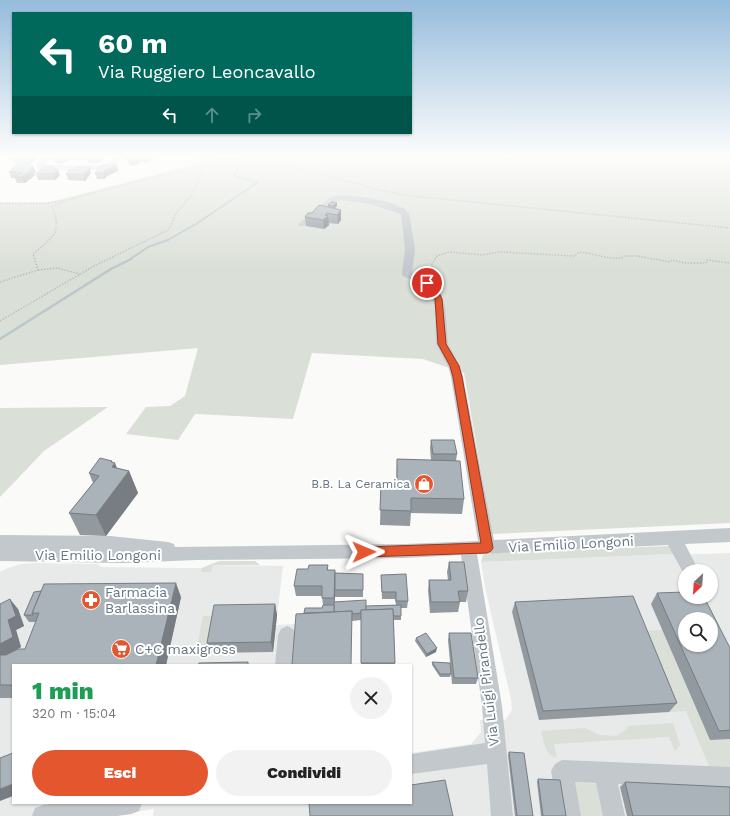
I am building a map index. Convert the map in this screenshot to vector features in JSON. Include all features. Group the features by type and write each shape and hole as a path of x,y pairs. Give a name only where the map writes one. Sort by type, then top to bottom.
{"street":[{"path":"302,224 334,199 341,198 370,202 402,211 407,216 410,249 406,272 411,278 431,286 438,299 442,344 454,366 457,377 487,548"},
{"name":"Via Emilio Longoni","path":"0,554 163,556 196,553 350,552 468,549 730,536"},
{"path":"673,538 687,564"},
{"name":"Via Emilio Longoni","path":"0,542 129,544 196,553"},
{"name":"Via Emilio Longoni","path":"0,549 92,551 110,543"},
{"name":"Via Luigi Pirandello","path":"468,549 492,706 502,816"},
{"path":"0,564 26,554"},
{"path":"284,664 287,635"},
{"path":"412,764 495,752"},
{"path":"570,816 562,771 730,778"},
{"path":"605,773 614,816"},
{"path":"43,816 124,804"}],"path":[{"path":"0,203 46,203 63,201 93,193"},
{"path":"0,321 80,274 121,252 168,230 173,222 175,214 192,193"},
{"path":"403,193 418,196 730,228"},
{"path":"38,270 33,254 53,237 58,228 58,220 52,207 63,201"},
{"path":"431,286 435,278 428,271 432,267 432,264 439,254 451,252 482,254 485,252 500,252 541,255 562,254 574,256 579,252 597,254 616,259 622,258 623,256 637,256 670,262 672,260 684,263 704,263 707,262 707,260 730,263"},
{"path":"0,282 38,270 57,268 80,274"}],"shaded area":[{"path":"84,193 730,193 730,523 492,534 464,373 423,359 312,353 293,419 195,414 178,440 126,434 146,407 170,406 185,396 198,348 0,365 0,203 46,203"},
{"path":"108,407 44,451 0,497 0,408"},
{"path":"669,546 674,554 481,562 483,555 488,553"},
{"path":"730,553 730,816 153,816 154,809 108,816 0,816 0,572 21,564 34,563 98,564 101,567 183,568 202,568 209,565 283,566 276,625 352,621 351,664 12,664 12,804 412,804 412,753 471,744 481,732 480,720 505,720 512,710 511,699 486,592 481,562"},
{"path":"219,561 255,561 260,565 213,565 211,572 201,572 202,568"},
{"path":"203,616 217,616 211,653 196,653"},
{"path":"663,630 710,739 730,739 730,772 711,771 686,711 669,712 637,631"},
{"path":"673,723 680,745 675,751 669,737 554,744 557,758 547,751 541,731 585,728 600,735 616,736 629,726"},
{"path":"571,782 599,784 606,816 578,816"}],"building":[{"path":"332,202 337,203 333,206 328,205"},
{"path":"319,205 341,210 337,215 327,213 325,215 328,216 323,220 305,217 308,213 312,213"},
{"path":"431,440 454,440 457,454 433,454"},
{"path":"100,458 115,463 112,467 129,471 96,515 69,513 99,476 89,473"},
{"path":"397,459 460,461 464,499 411,498 411,511 380,510 381,484 397,485"},
{"path":"449,562 464,562 468,591 458,591 460,602 431,602 429,580 451,580"},
{"path":"309,565 328,565 327,570 335,570 334,598 322,598 322,586 294,586 297,569 308,569"},
{"path":"335,573 363,574 363,590 335,590"},
{"path":"406,574 408,601 396,601 396,592 382,592 381,575"},
{"path":"176,583 156,664 12,664 12,685 0,685 0,655 6,655 18,649 25,649 39,613 32,613 44,584"},
{"path":"41,591 32,613 33,615 24,615 34,592"},
{"path":"678,592 678,604 708,604 712,612 678,612 678,640 657,593"},
{"path":"633,596 677,703 543,711 515,602"},
{"path":"10,599 16,616 8,620 13,637 0,644 0,604"},
{"path":"366,600 366,610 361,610 361,613 352,614 352,611 334,612 334,602"},
{"path":"275,604 271,642 207,643 214,605"},
{"path":"323,605 334,605 334,612 304,613 305,608 322,608"},
{"path":"401,605 401,616 393,616 393,609 366,610 366,606"},
{"path":"393,609 395,663 361,663 361,610"},
{"path":"352,611 351,664 292,664 296,614"},
{"path":"718,624 730,648 730,730 719,731 684,652 718,652"},
{"path":"426,633 437,648 427,654 416,638"},
{"path":"449,633 471,633 478,678 454,678"},
{"path":"248,662 248,664 198,664"},
{"path":"432,662 450,663 451,674 440,674"},
{"path":"509,752 524,753 533,816 517,816"},
{"path":"12,753 12,784 0,789 0,758"},
{"path":"538,779 560,780 566,816 543,816"},
{"path":"445,780 453,816 310,816 309,804 412,804 412,785"},
{"path":"625,782 730,787 730,816 633,816"}],"waterway":[{"path":"129,260 148,247 168,240 196,224 242,193"},
{"path":"0,339 111,269 129,260"}],"place":[{"name":"B.B. La Ceramica","path":"424,484"},
{"name":"Farmacia Barlassina","path":"91,600"},
{"name":"C+C maxigross","path":"121,649"}],"route":[{"path":"364,552 487,548 457,377 454,366 442,344 440,307 438,299 435,290 427,283"}]}
